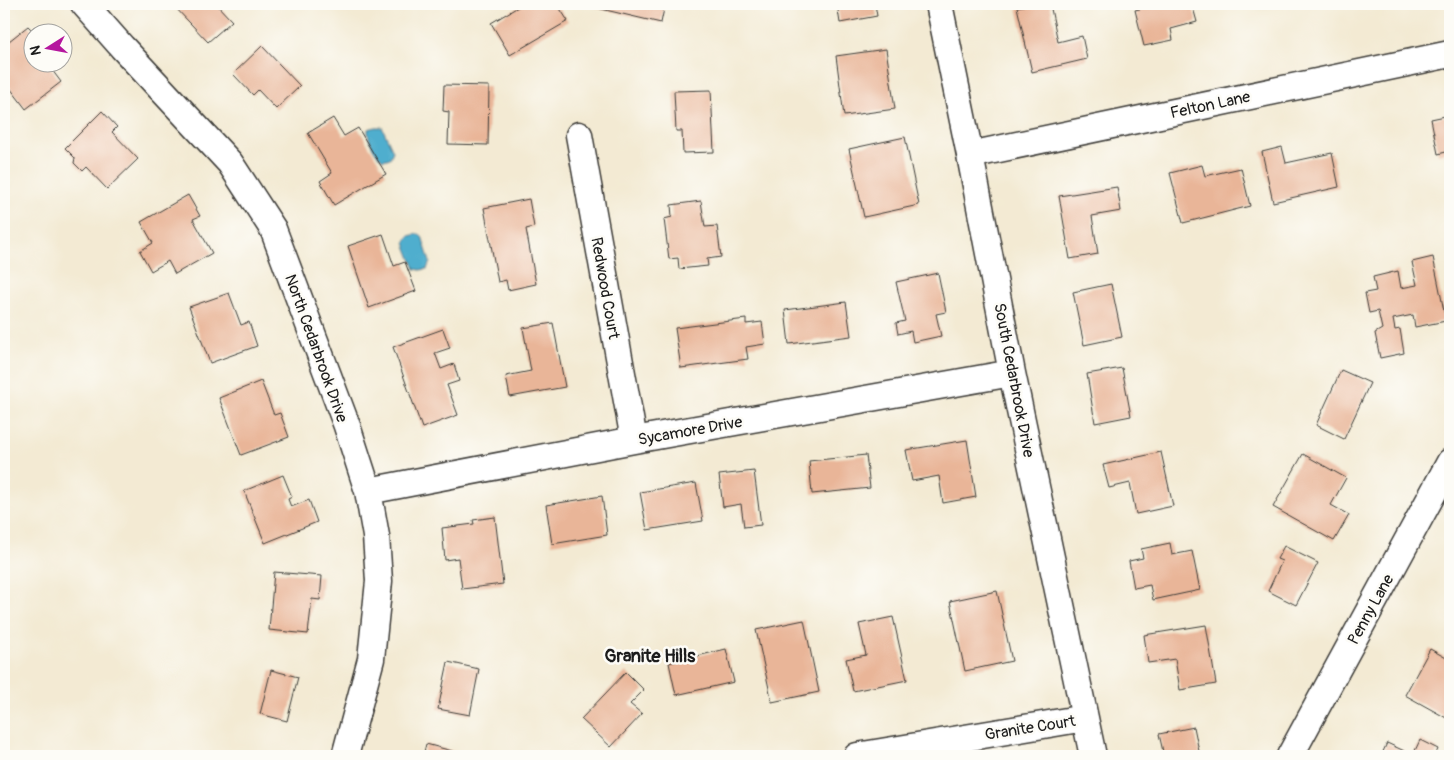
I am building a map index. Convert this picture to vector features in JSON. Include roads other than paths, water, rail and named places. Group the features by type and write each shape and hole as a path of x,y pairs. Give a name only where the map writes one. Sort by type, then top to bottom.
{"street":[{"name":"North Cedarbrook Drive","path":"84,4 230,163 273,230 347,426 368,491 376,536 379,581 371,659 345,756"},
{"name":"South Cedarbrook Drive","path":"939,4 1012,373 1093,756"},
{"name":"Felton Lane","path":"970,155 1450,54"},
{"name":"Redwood Court","path":"579,135 634,440"},
{"name":"Sycamore Drive","path":"368,491 634,440 1012,373"},
{"name":"Penny Lane","path":"1290,756 1450,462"},
{"name":"Granite Court","path":"857,756 1085,718"}],"water":[{"path":"382,127 393,151 390,158 383,160 372,146 368,129"},
{"path":"417,234 422,236 430,262 427,269 415,269 405,243 409,236"}],"district":[{"name":"Granite Hills","path":"650,656"}]}
